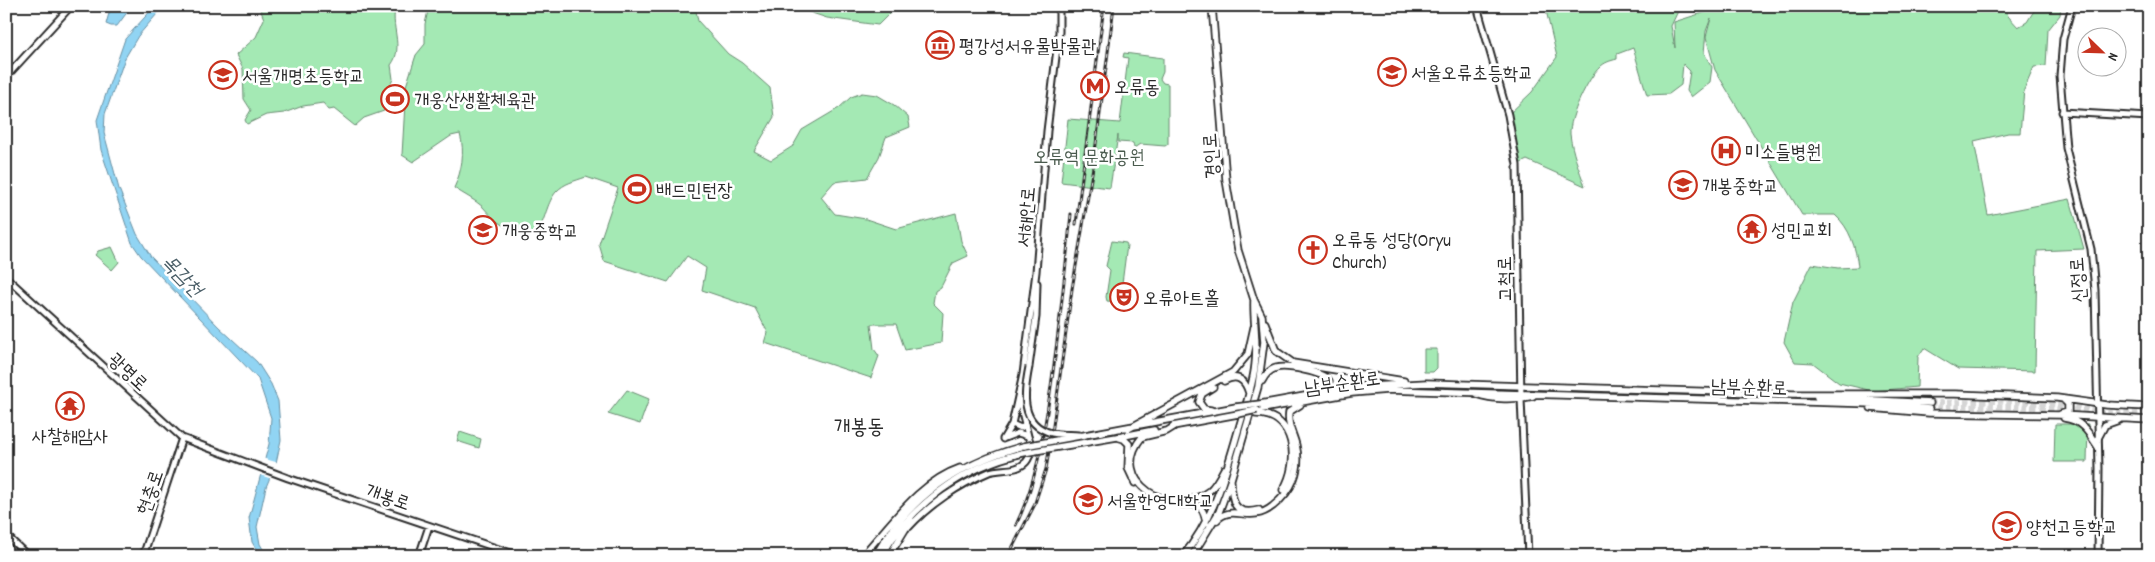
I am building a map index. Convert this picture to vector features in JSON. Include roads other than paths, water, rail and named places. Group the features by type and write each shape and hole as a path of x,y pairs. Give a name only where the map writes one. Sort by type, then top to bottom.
{"main road":[{"path":"6,77 72,6"},
{"name":"서해안로","path":"1019,399 1036,272 1047,131 1057,51 1059,6"},
{"name":"경인로","path":"1192,556 1231,479 1258,387 1264,342 1262,316 1254,300 1238,250 1226,180 1212,6"},
{"name":"고척로","path":"1477,6 1508,115 1517,165 1521,393 1528,556"},
{"name":"신정로","path":"2072,6 2063,39 2060,76 2066,148 2091,249 2095,290 2098,556"},
{"path":"2062,112 2149,117"},
{"path":"1036,272 1037,299 1024,396 1026,408 1035,424 1054,433 1085,435"},
{"name":"광명로","path":"6,277 182,438 248,463"},
{"name":"경인로","path":"1183,556 1209,525 1249,393 1256,364 1257,337 1253,315 1254,300"},
{"path":"1262,316 1276,351 1293,363 1380,378 1426,383"},
{"path":"1128,428 1233,372 1248,354 1255,323"},
{"path":"1117,437 1124,439 1129,444 1128,468 1131,477 1143,494 1150,499 1162,502 1199,505 1203,508 1209,525 1222,515 1230,512 1250,516 1260,514 1268,510 1285,494 1295,477 1298,467 1296,444 1289,426 1290,412 1295,407 1316,397 1325,388 1329,380 1324,375 1305,370 1277,368 1266,373 1258,387"},
{"path":"1218,410 1201,407 1199,402 1202,394 1234,377 1244,380 1249,393"},
{"name":"남부순환로","path":"881,556 898,530 934,494 1006,456 1024,449 1117,437 1238,414 1354,387 1426,383 1521,393 1849,405 1929,413 2060,415 2149,420"},
{"name":"남부순환로","path":"1316,397 1388,390 1471,393 1955,394 2063,399 2096,404 2149,408"},
{"name":"남부순환로","path":"1793,394 1929,406 1849,405"},
{"path":"1019,399 1012,424 1003,439 1018,433 1028,436"},
{"path":"898,542 913,522 940,500 962,486 989,472 1014,468 1026,462 1031,450 1019,399"},
{"path":"2060,415 2068,412 2069,409 2068,404 2063,399"},
{"name":"남부순환로","path":"875,556 894,528 927,492 974,463 1085,435 1236,407 1258,409"},
{"path":"1231,479 1233,502 1241,509 1253,512 1275,500 1282,492 1291,475 1292,446 1284,426 1280,420 1258,409"},
{"path":"2047,416 2078,422 2087,430 2098,447"},
{"path":"2098,438 2103,427 2108,423 2125,419"},
{"path":"1012,424 1021,428 1025,424"},
{"path":"1175,426 1167,431 1142,438 1133,452 1132,459 1135,476 1152,496 1173,500 1200,497 1214,486 1229,461"},
{"name":"현충로","path":"143,556 182,438"},
{"name":"개봉로","path":"248,463 520,556"},
{"path":"865,556 918,495 952,471 974,463"},
{"path":"891,553 917,510"},
{"path":"419,556 429,526"},
{"path":"6,536 28,556"}],"water":[{"path":"111,6 131,7 117,26 106,24"},
{"name":"목감천","path":"155,6 164,6 138,36 125,58 105,114 104,133 119,189 137,234 151,257 219,327 257,362 271,384 278,401 281,440 276,463 266,487 257,527 260,544 267,556 260,556 252,542 249,518 269,444 271,418 258,379 141,256 132,243 101,150 97,120 125,39"}],"tunnel":[{"path":"1930,403 2003,401 2102,407"},
{"path":"1929,409 1984,406 2149,416"},
{"path":"2116,408 2149,411"}],"railway":[{"path":"1076,224 1104,6"},
{"path":"1008,556 1034,506 1046,469 1072,289 1093,167 1114,6"},
{"path":"1016,525 1034,477 1045,427 1059,326 1071,214"}],"place":[{"name":"평강성서유물박물관","path":"940,45"},
{"name":"서울오류초등학교","path":"1392,72"},
{"name":"서울개명초등학교","path":"223,75"},
{"name":"오류동","path":"1095,86"},
{"name":"개웅산생활체육관","path":"395,99"},
{"name":"미소들병원","path":"1726,151"},
{"name":"개봉중학교","path":"1683,185"},
{"name":"배드민턴장","path":"637,189"},
{"name":"성민교회","path":"1752,229"},
{"name":"개웅중학교","path":"483,230"},
{"name":"오류동 성당(Oryu Church)","path":"1313,250"},
{"name":"오류아트홀","path":"1124,297"},
{"name":"사찰해암사","path":"70,406"},
{"name":"서울한영대학교","path":"1088,500"},
{"name":"양천고등학교","path":"2007,526"}],"district":[{"name":"개봉동","path":"859,426"}],"park label":[{"name":"오류역 문화공원","path":"1089,156"}]}
